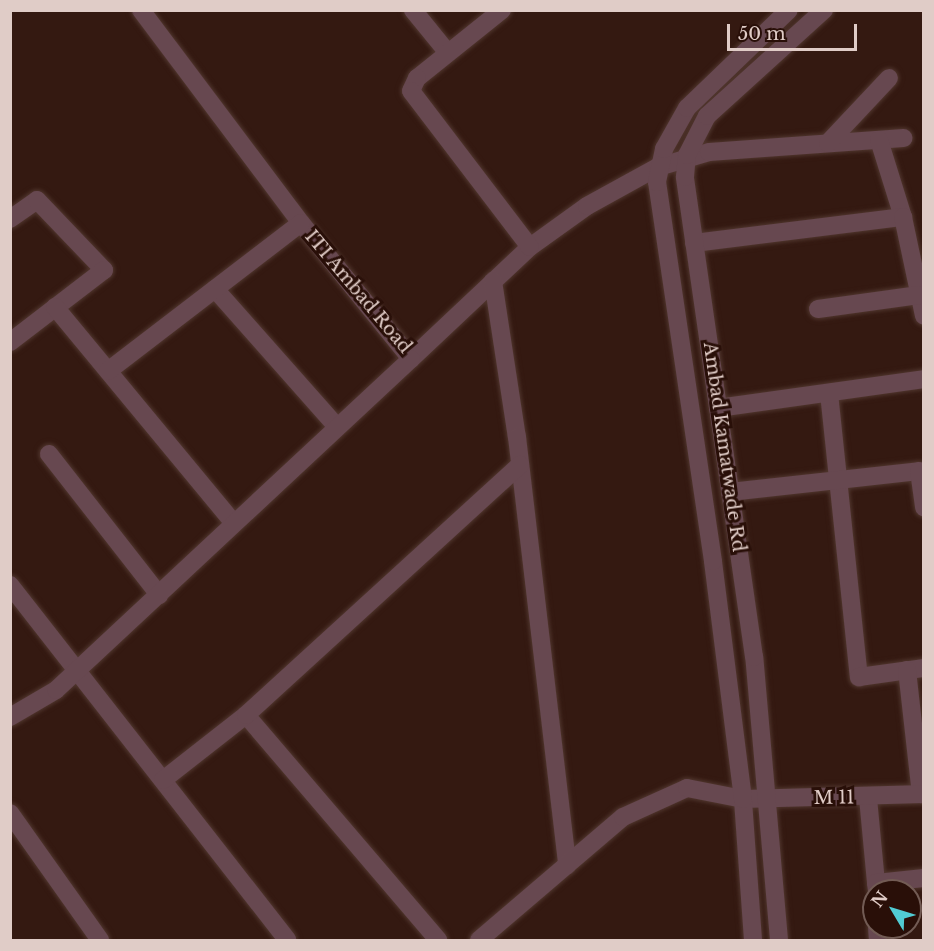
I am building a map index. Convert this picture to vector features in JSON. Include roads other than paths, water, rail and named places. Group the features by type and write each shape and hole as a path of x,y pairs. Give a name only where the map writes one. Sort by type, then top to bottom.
{"street":[{"name":"ITI Ambad Road","path":"141,10 301,224 411,359 530,247 587,206 658,167 687,155 828,142 903,138"},
{"path":"413,10 448,53"},
{"path":"502,10 412,84 414,98 530,247"},
{"name":"Ambad Kamatwade Rd","path":"753,940 743,799 697,447 658,199 658,167 674,130 700,95 789,10"},
{"name":"Ambad Kamatwade Rd","path":"779,940 768,799 730,492 685,177 687,155 714,109 825,10"},
{"path":"828,142 889,78"},
{"path":"700,95 714,109"},
{"path":"879,140 903,217 924,316"},
{"path":"10,219 37,200 104,270 10,342"},
{"path":"694,243 903,217"},
{"path":"108,371 301,224"},
{"path":"494,282 520,465 567,865"},
{"path":"215,289 337,427"},
{"path":"818,309 919,295"},
{"path":"55,307 233,522"},
{"path":"10,717 56,690 159,595 233,522 411,359"},
{"path":"718,408 924,379"},
{"path":"829,393 841,480 859,677 915,669 922,794"},
{"path":"49,454 159,595"},
{"path":"163,780 246,716 520,465"},
{"path":"730,492 919,471 924,507"},
{"path":"10,585 287,940"},
{"path":"246,716 438,940"},
{"name":"M 11","path":"479,940 624,817 687,788 743,799 868,798 922,794"},
{"path":"868,798 876,879"},
{"path":"10,813 100,940"}]}
